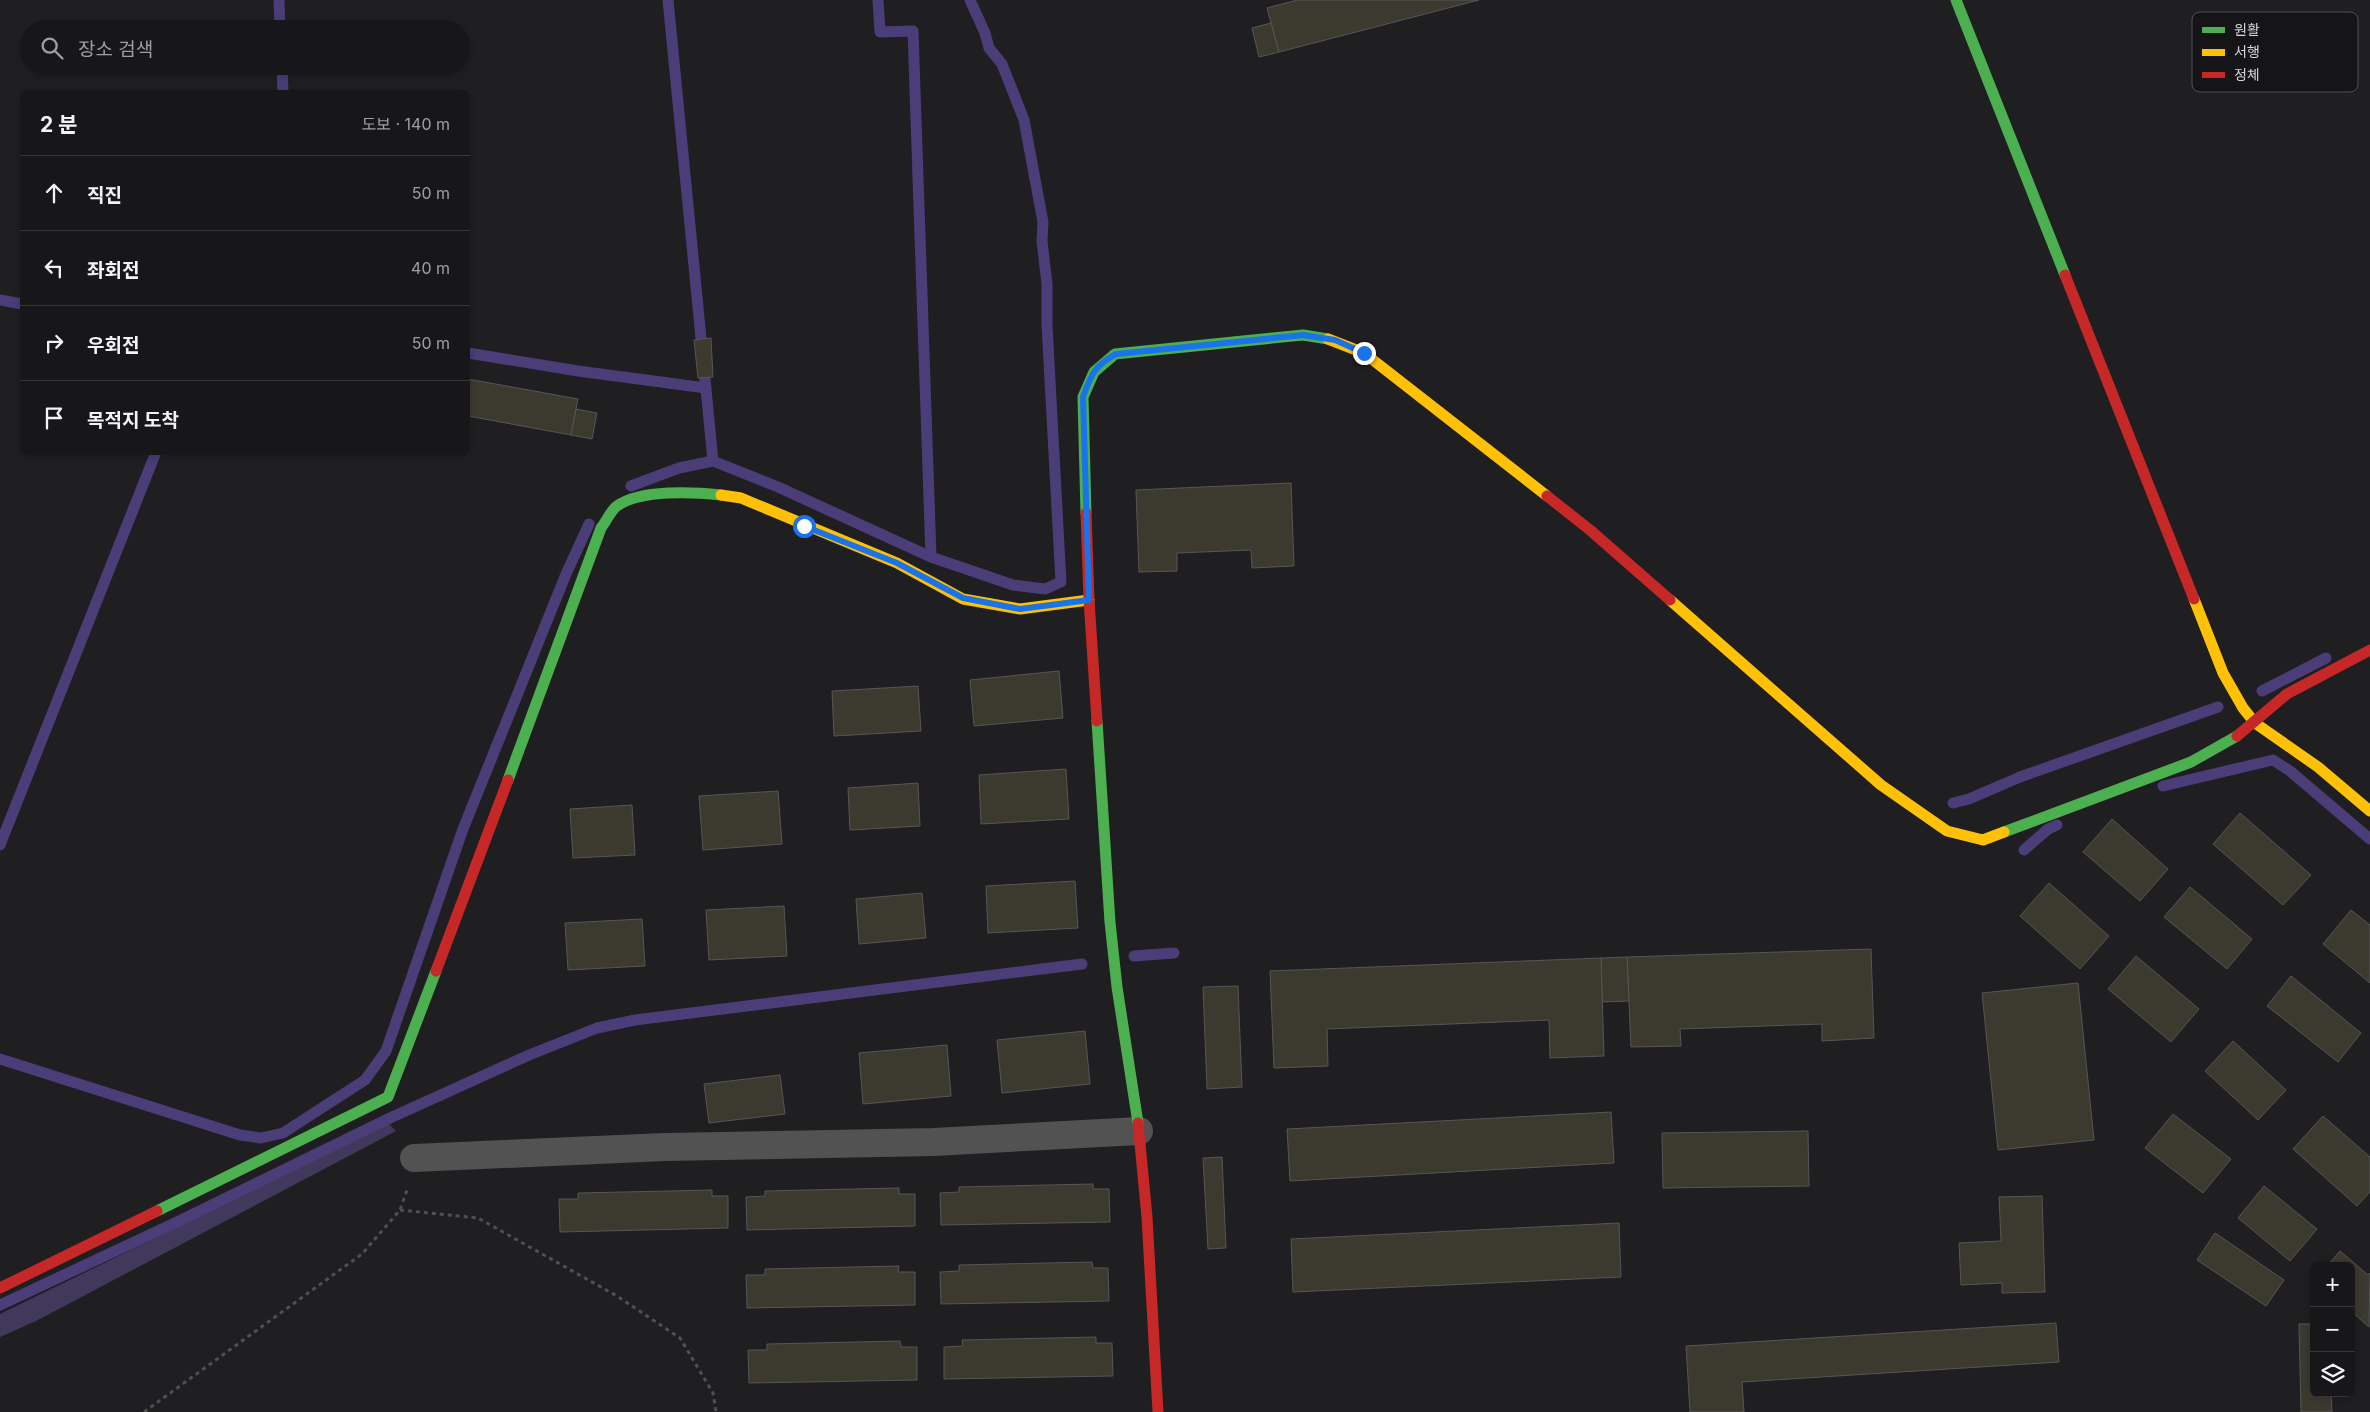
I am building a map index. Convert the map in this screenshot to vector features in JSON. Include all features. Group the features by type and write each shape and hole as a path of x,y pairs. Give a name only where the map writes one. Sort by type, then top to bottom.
{"street":[{"path":"1956,0 2223,673 2243,708 2255,723 2318,767 2370,811"},
{"path":"1158,1412 1147,1217 1139,1132 1113,950 1089,600 1083,397 1090,377 1099,364 1116,354 1303,335 1335,340 1364,353 1590,530 1881,785 1947,831 1983,840 2191,762 2232,740 2255,723 2287,694 2370,650"},
{"path":"0,1288 388,1097 454,929 513,762 601,528 617,506 646,495 694,492 740,498 897,563 963,598 1020,609 1089,600"},
{"path":"414,1158 665,1147 934,1142 1139,1132"}],"path":[{"path":"144,1412 362,1254 400,1210 413,1174 414,1158"},
{"path":"400,1210 478,1218 618,1296 680,1338 713,1393 716,1412"}],"shaded area":[{"path":"389,1124 396,1131 36,1321 0,1337 0,1314"}],"building":[{"path":"1297,0 1479,0 1279,52 1267,8"},
{"path":"1271,23 1279,52 1259,57 1252,28"},
{"path":"711,338 713,377 698,378 694,340"},
{"path":"470,379 578,399 571,435 470,416"},
{"path":"576,409 597,413 592,439 571,435"},
{"path":"1291,483 1294,566 1252,568 1251,550 1177,553 1177,571 1139,572 1136,490"},
{"path":"1059,671 1063,718 974,726 970,680"},
{"path":"918,686 921,731 834,736 832,691"},
{"path":"1066,769 1069,819 981,824 979,775"},
{"path":"918,783 920,826 850,830 848,788"},
{"path":"778,791 782,844 703,850 699,796"},
{"path":"632,805 635,855 573,858 570,809"},
{"path":"2240,813 2311,875 2283,905 2213,844"},
{"path":"2112,819 2168,869 2140,901 2083,852"},
{"path":"1075,881 1078,928 988,933 986,886"},
{"path":"2049,883 2109,936 2080,969 2020,916"},
{"path":"2190,887 2252,939 2227,969 2164,917"},
{"path":"922,893 926,938 859,944 856,899"},
{"path":"784,906 787,956 709,960 706,910"},
{"path":"2351,910 2370,925 2370,983 2323,944"},
{"path":"642,919 645,966 568,970 565,923"},
{"path":"1871,949 1874,1038 1822,1041 1822,1024 1680,1029 1681,1046 1631,1047 1627,957"},
{"path":"2136,956 2199,1009 2171,1042 2108,989"},
{"path":"1627,957 1629,1001 1602,1002 1601,958"},
{"path":"1601,958 1604,1056 1550,1058 1549,1020 1327,1029 1328,1066 1274,1068 1270,971"},
{"path":"2291,976 2361,1033 2338,1062 2267,1006"},
{"path":"2078,983 2094,1140 1998,1150 1982,993"},
{"path":"1238,986 1242,1087 1207,1089 1203,987"},
{"path":"1085,1031 1090,1084 1002,1093 997,1040"},
{"path":"2233,1041 2286,1090 2258,1120 2205,1071"},
{"path":"947,1045 951,1096 863,1104 859,1053"},
{"path":"780,1075 785,1114 709,1123 704,1084"},
{"path":"1611,1112 1614,1163 1290,1181 1287,1129"},
{"path":"2173,1114 2231,1159 2203,1193 2145,1148"},
{"path":"2323,1116 2370,1157 2370,1192 2357,1206 2293,1149"},
{"path":"1808,1131 1809,1186 1663,1188 1662,1133"},
{"path":"1222,1157 1226,1248 1208,1249 1203,1158"},
{"path":"1093,1184 1093,1189 1109,1189 1110,1222 941,1225 940,1193 959,1192 959,1187"},
{"path":"2264,1186 2317,1229 2290,1261 2238,1218"},
{"path":"899,1188 899,1194 915,1194 915,1226 747,1230 746,1197 765,1196 765,1191"},
{"path":"712,1190 712,1196 728,1196 728,1228 560,1232 559,1199 578,1199 578,1193"},
{"path":"2042,1196 2045,1292 2002,1293 2002,1283 1961,1285 1959,1243 2001,1241 1999,1197"},
{"path":"1619,1223 1621,1277 1293,1292 1291,1239"},
{"path":"2215,1233 2284,1280 2266,1306 2197,1260"},
{"path":"2340,1251 2353,1262 2330,1262"},
{"path":"1092,1262 1093,1268 1108,1268 1109,1301 941,1304 940,1272 959,1271 959,1265"},
{"path":"2355,1264 2368,1275 2370,1273 2369,1327 2355,1315"},
{"path":"899,1266 898,1272 915,1272 915,1305 747,1308 746,1275 765,1275 765,1269"},
{"path":"2056,1323 2059,1362 1742,1382 1744,1412 1690,1412 1686,1346"},
{"path":"2299,1324 2310,1324 2310,1397 2331,1397 2332,1412 2301,1412"},
{"path":"1096,1337 1096,1343 1112,1343 1113,1376 944,1379 944,1347 963,1346 962,1340"},
{"path":"900,1341 901,1347 917,1347 917,1380 749,1383 748,1350 767,1350 767,1344"}],"waterway":[{"path":"279,0 280,20"},
{"path":"668,0 713,461"},
{"path":"878,0 880,32 913,31 931,557"},
{"path":"631,486 679,468 713,461 778,487 931,557 1013,585 1045,589 1061,582 1047,325 1047,284 1042,241 1043,222 1024,120 1002,64 989,48 985,33 970,0"},
{"path":"282,75 283,90"},
{"path":"0,300 20,304"},
{"path":"470,353 578,371 706,388"},
{"path":"0,845 155,455"},
{"path":"0,1059 240,1135 261,1138 283,1133 365,1080 386,1051 463,829 566,574 589,524"},
{"path":"2262,691 2326,658"},
{"path":"1953,803 1969,799 2020,777 2218,707"},
{"path":"2163,786 2273,760 2290,771 2370,839"},
{"path":"2024,850 2048,829 2057,825"},
{"path":"1134,956 1174,953"},
{"path":"0,1305 177,1222 390,1118 529,1055 597,1028 635,1020 1082,964"}],"traffic: fast":[{"path":"1956,0 2065,275"},
{"path":"1086,513 1083,397 1094,372 1115,354 1303,335 1328,339"},
{"path":"508,780 601,528 613,510 627,501 653,494 697,493 721,495"},
{"path":"1097,721 1110,922 1117,987 1138,1123"},
{"path":"2004,832 2191,762 2237,736"},
{"path":"157,1211 388,1097 436,971"}],"traffic: slow":[{"path":"1328,339 1364,353 1547,496"},
{"path":"721,495 741,498 897,563 963,599 1020,609 1089,600"},
{"path":"2194,599 2223,673 2243,708 2255,723 2318,767 2370,811"},
{"path":"1670,600 1881,785 1947,831 1983,840 2004,832"}],"traffic: jam":[{"path":"2065,275 2194,599"},
{"path":"1547,496 1590,530 1670,600"},
{"path":"1086,513 1089,600 1097,721"},
{"path":"2237,736 2287,694 2370,650"},
{"path":"436,971 508,780"},
{"path":"1138,1123 1147,1217 1158,1412"},
{"path":"0,1288 157,1211"}],"route":[{"path":"804,526 897,563 963,598 1020,609 1089,600 1083,397 1090,377 1099,364 1116,354 1303,335 1335,340 1364,353"}]}
